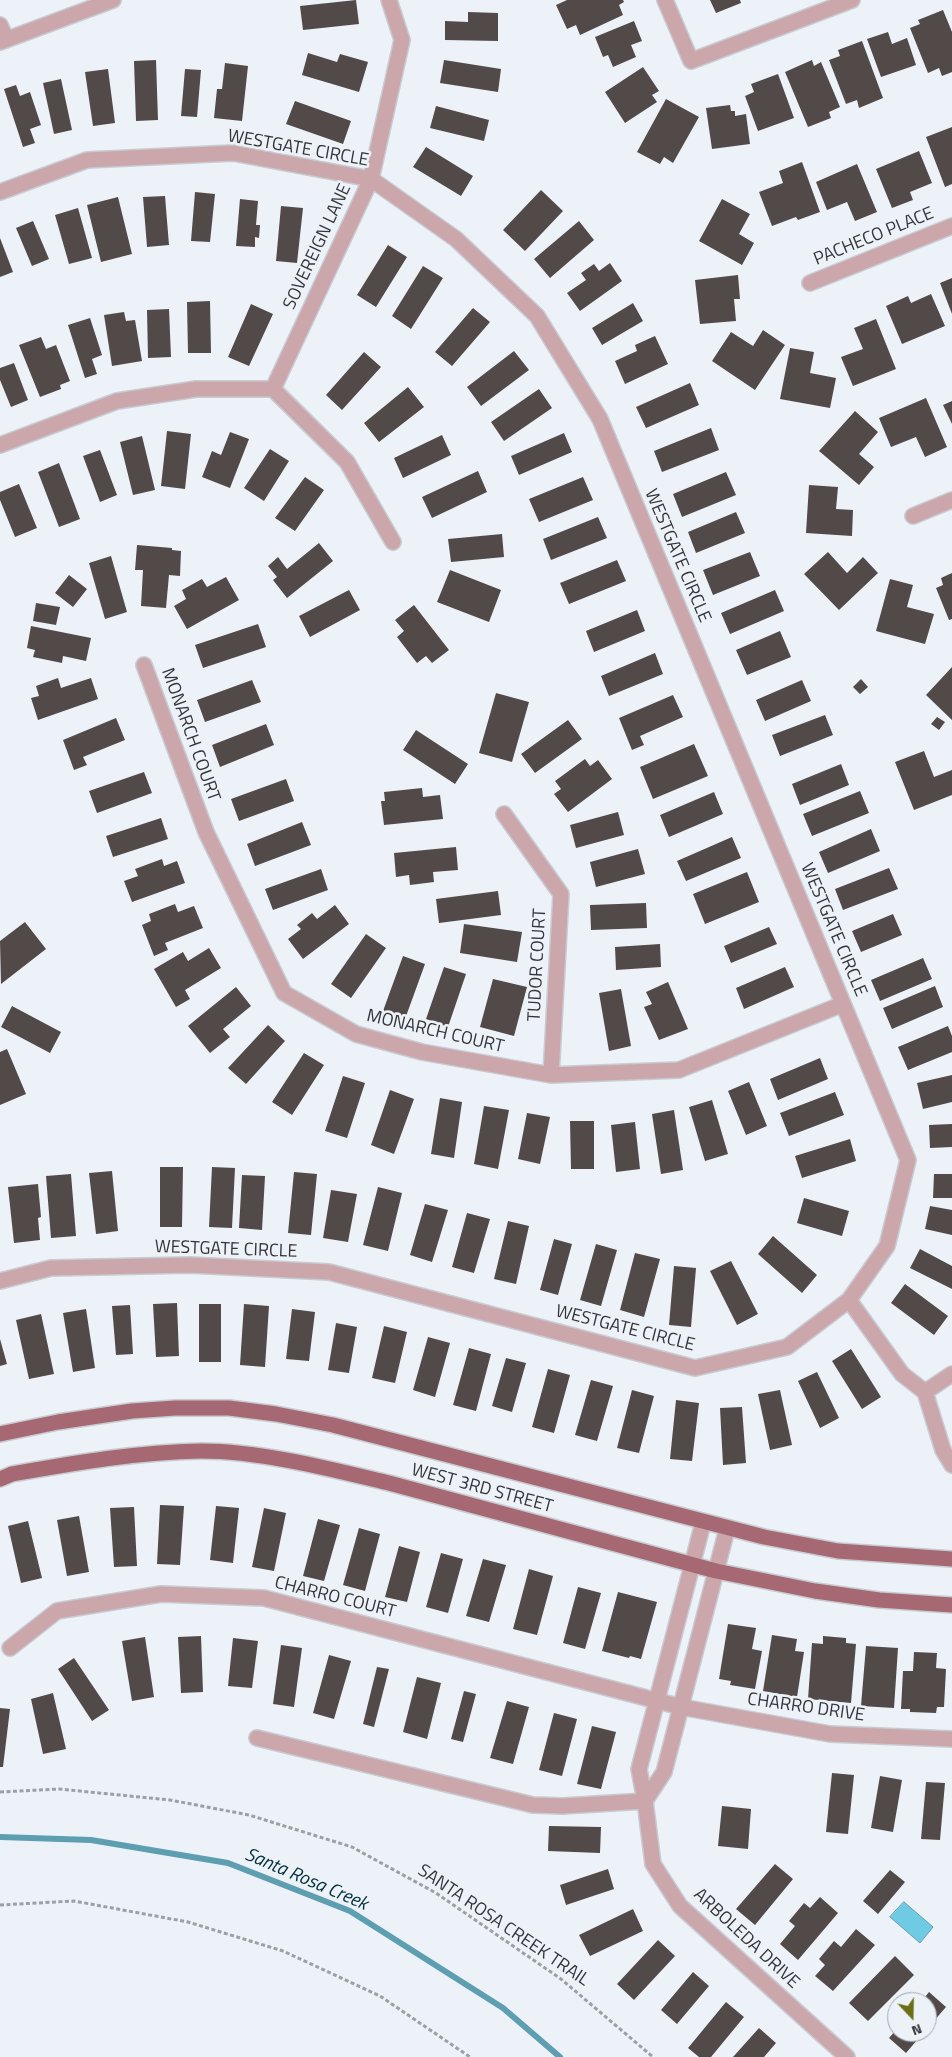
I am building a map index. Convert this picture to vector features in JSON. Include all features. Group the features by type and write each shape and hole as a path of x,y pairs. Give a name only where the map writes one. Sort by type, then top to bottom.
{"main road":[{"name":"WEST 3RD STREET","path":"0,1434 58,1422 132,1411 175,1408 229,1408 276,1414 333,1425 522,1473 727,1529 838,1551 952,1559"},
{"name":"WEST 3RD STREET","path":"0,1478 12,1474 100,1458 159,1453 203,1451 262,1457 370,1479 716,1571 815,1591 880,1600 952,1605"}],"street":[{"path":"0,25 3,40 113,0"},
{"name":"SOVEREIGN LANE","path":"273,389 371,179 402,40 389,0"},
{"path":"665,0 690,61 852,0"},
{"name":"WESTGATE CIRCLE","path":"0,192 87,160 233,153 371,179 456,239 537,316 600,419 908,1160 887,1246 850,1300 787,1347 695,1368 329,1272 190,1265 51,1268 0,1281"},
{"name":"PACHECO PLACE","path":"810,283 952,226"},
{"path":"0,445 117,401 196,389 273,389 347,462 393,542"},
{"path":"913,516 952,500"},
{"name":"MONARCH COURT","path":"144,665 206,832 284,993 356,1034 422,1052 551,1075 679,1070 843,1004"},
{"name":"TUDOR COURT","path":"504,814 560,894 551,1075"},
{"path":"850,1300 902,1374 925,1392 943,1450 952,1465"},
{"path":"925,1392 952,1374"},
{"name":"ARBOLEDA DRIVE","path":"703,1522 638,1769 645,1801 654,1864 680,1906 847,2057"},
{"path":"257,1738 533,1805 563,1806 645,1801 664,1772 727,1529"},
{"name":"CHARRO COURT","path":"10,1648 57,1610 161,1594 264,1598 657,1700"},
{"name":"CHARRO DRIVE","path":"657,1700 681,1707 830,1734 952,1739"}],"path":[{"name":"SANTA ROSA CREEK TRAIL","path":"0,1792 59,1789 170,1800 249,1815 352,1847 436,1893 561,1978 653,2057"},
{"path":"0,1905 74,1901 188,1922 282,1951 380,1996 470,2057"}],"water":[{"path":"904,1902 933,1927 920,1943 890,1917"}],"building":[{"path":"356,0 359,24 303,30 300,6"},
{"path":"567,0 623,0 624,2 619,5 623,15 580,35 576,25 567,29 556,5"},
{"path":"710,0 740,0 741,3 716,13"},
{"path":"943,10 952,32 952,72 942,76 939,68 928,73 910,28 920,24 918,20"},
{"path":"468,12 498,13 498,41 445,40 445,21 468,22"},
{"path":"634,21 642,41 631,45 636,57 613,67 608,55 603,57 595,37"},
{"path":"888,32 892,44 907,38 916,65 881,77 867,39"},
{"path":"862,41 883,98 859,108 857,100 846,104 829,60 840,56 838,50"},
{"path":"308,53 337,62 340,54 368,62 359,92 302,75"},
{"path":"156,60 158,120 136,121 134,61"},
{"path":"444,60 501,69 498,92 440,83"},
{"path":"812,60 814,66 821,62 840,107 829,112 831,118 808,127 785,72"},
{"path":"225,63 248,66 242,121 214,118 217,89 222,89"},
{"path":"643,67 659,91 652,95 657,102 625,123 605,92"},
{"path":"108,69 115,123 93,126 85,72"},
{"path":"185,69 201,70 197,117 181,116"},
{"path":"778,74 794,118 758,131 745,96 754,92 751,84"},
{"path":"61,79 72,130 54,134 43,83"},
{"path":"16,85 20,96 30,92 41,125 30,129 35,143 23,147 4,89"},
{"path":"666,99 699,117 673,163 664,157 660,164 637,152"},
{"path":"295,101 351,121 343,144 286,124"},
{"path":"730,105 731,111 735,111 735,116 746,114 750,144 712,149 706,108"},
{"path":"436,106 489,120 484,141 430,128"},
{"path":"952,127 952,184 945,187 926,137"},
{"path":"426,147 473,176 461,196 413,167"},
{"path":"919,151 932,183 910,192 913,200 892,208 876,169"},
{"path":"802,162 820,212 798,220 796,217 772,226 759,192 783,183 779,171"},
{"path":"857,164 877,212 855,221 847,202 827,210 816,182"},
{"path":"541,190 563,211 525,251 503,230"},
{"path":"195,192 215,194 210,242 191,241"},
{"path":"165,196 169,245 147,247 143,197"},
{"path":"118,197 132,254 101,262 87,205"},
{"path":"240,199 258,201 256,225 260,225 259,238 255,237 255,247 236,246"},
{"path":"722,199 750,214 739,234 754,243 742,265 699,241"},
{"path":"281,206 303,208 297,263 276,261"},
{"path":"78,208 92,258 69,264 55,215"},
{"path":"33,221 49,259 32,266 16,228"},
{"path":"579,221 594,240 550,278 534,259"},
{"path":"0,238 13,272 0,277"},
{"path":"388,245 407,257 376,307 357,295"},
{"path":"610,263 622,281 580,311 567,293 586,280 581,273 594,264 599,271"},
{"path":"423,266 443,278 411,329 392,316"},
{"path":"738,275 740,299 734,299 736,321 700,324 695,280"},
{"path":"952,278 952,314 940,283"},
{"path":"931,294 945,326 902,344 886,306 908,296 911,303"},
{"path":"210,301 211,353 188,353 187,302"},
{"path":"633,303 643,321 602,345 592,328"},
{"path":"251,304 273,314 249,366 228,357"},
{"path":"473,308 490,322 452,366 435,352"},
{"path":"169,309 171,357 148,358 147,310"},
{"path":"124,312 126,321 135,320 142,361 112,366 104,315"},
{"path":"90,318 102,355 92,359 97,374 85,378 68,325"},
{"path":"876,319 896,369 853,386 841,357 863,349 854,328"},
{"path":"763,330 785,345 755,390 712,361 731,332 753,346"},
{"path":"655,336 668,364 625,384 615,361 637,351 635,345"},
{"path":"41,337 46,349 56,345 70,381 60,385 61,389 40,397 19,345"},
{"path":"790,348 814,352 810,373 836,378 830,408 780,399"},
{"path":"514,351 529,370 481,406 467,387"},
{"path":"364,352 381,367 342,410 326,395"},
{"path":"14,363 28,400 11,407 0,380 0,368"},
{"path":"690,383 699,405 646,428 636,407"},
{"path":"408,387 424,407 379,442 364,423"},
{"path":"539,389 552,408 504,441 491,422"},
{"path":"926,398 947,447 925,457 916,437 891,447 879,418"},
{"path":"952,401 952,424 943,405"},
{"path":"855,411 878,432 859,454 874,467 859,485 819,451"},
{"path":"711,428 719,450 662,472 654,451"},
{"path":"167,431 191,434 185,489 161,486"},
{"path":"230,432 249,439 230,488 202,477 212,451 221,455"},
{"path":"564,433 572,452 519,475 511,456"},
{"path":"442,435 451,455 403,478 394,458"},
{"path":"142,436 155,490 133,495 120,442"},
{"path":"270,449 289,461 264,501 244,488"},
{"path":"100,450 117,495 100,502 83,456"},
{"path":"59,463 80,519 59,527 38,472"},
{"path":"478,471 487,492 432,518 422,497"},
{"path":"726,472 736,495 682,517 673,494"},
{"path":"305,477 324,490 295,531 275,518"},
{"path":"583,477 593,500 539,522 529,499"},
{"path":"19,484 37,528 15,537 0,500 0,492"},
{"path":"809,485 838,487 836,509 853,510 852,536 806,533"},
{"path":"736,512 745,533 696,553 688,532"},
{"path":"598,517 607,538 551,560 543,539"},
{"path":"502,534 504,557 451,562 448,539"},
{"path":"319,543 333,561 287,598 273,580 277,577 268,566 278,557 287,569"},
{"path":"137,545 172,548 172,550 181,551 180,576 169,575 166,608 141,606 143,570 135,570"},
{"path":"750,552 760,576 713,595 703,570"},
{"path":"828,552 847,573 863,557 878,573 839,610 804,574"},
{"path":"111,556 127,612 105,619 89,563"},
{"path":"617,560 626,581 569,604 560,583"},
{"path":"450,570 501,590 489,622 437,602"},
{"path":"952,573 952,619 949,620 936,588 943,585 941,578"},
{"path":"69,575 87,589 73,607 55,593"},
{"path":"226,577 239,600 187,629 174,606 186,599 182,590 202,579 207,587"},
{"path":"890,579 913,585 907,607 934,614 925,644 876,631"},
{"path":"349,590 360,610 310,637 299,616"},
{"path":"775,590 784,611 730,634 721,613"},
{"path":"36,603 60,607 56,625 33,621"},
{"path":"414,605 449,650 432,663 426,656 417,663 397,637 404,631 395,620"},
{"path":"637,610 645,631 594,652 586,631"},
{"path":"258,624 266,647 203,668 195,645"},
{"path":"31,626 91,638 86,661 63,656 62,663 33,657 35,650 27,648"},
{"path":"780,631 791,657 747,675 736,650"},
{"path":"655,653 663,674 609,696 601,676"},
{"path":"952,667 952,720 926,695"},
{"path":"58,678 61,688 91,678 98,699 38,720 31,698 39,696 36,686"},
{"path":"861,679 868,687 860,694 853,687"},
{"path":"252,680 261,702 205,722 197,700"},
{"path":"802,680 811,701 765,721 756,700"},
{"path":"496,693 529,702 512,762 479,753"},
{"path":"673,695 683,717 640,736 644,745 632,750 619,718"},
{"path":"825,715 833,735 780,756 772,735"},
{"path":"937,717 945,722 939,730 931,724"},
{"path":"116,718 125,740 83,757 87,765 74,770 63,740"},
{"path":"568,720 582,739 535,773 521,754"},
{"path":"266,724 274,745 220,767 212,745"},
{"path":"416,730 468,764 455,784 403,750"},
{"path":"694,744 708,776 653,799 640,767"},
{"path":"924,751 934,777 952,770 952,795 914,810 895,762"},
{"path":"585,759 590,766 598,760 612,779 568,812 554,794 561,789 555,781"},
{"path":"841,764 849,785 800,805 792,784"},
{"path":"144,772 152,793 97,813 89,791"},
{"path":"286,779 294,801 239,821 231,799"},
{"path":"422,788 423,797 440,795 443,819 384,825 381,801 385,801 384,792"},
{"path":"860,791 869,813 812,836 803,814"},
{"path":"714,792 723,814 669,837 660,815"},
{"path":"618,812 624,835 576,848 570,825"},
{"path":"161,818 168,839 113,857 106,836"},
{"path":"302,822 311,845 255,866 247,844"},
{"path":"871,829 880,851 828,873 819,852"},
{"path":"732,837 741,858 686,881 677,861"},
{"path":"456,847 458,870 433,872 434,882 410,885 409,875 396,877 394,853"},
{"path":"638,849 645,874 596,887 590,862"},
{"path":"162,859 164,866 177,861 185,883 132,902 124,881 138,876 135,869"},
{"path":"889,868 898,889 843,910 835,889"},
{"path":"321,869 328,890 273,910 265,889"},
{"path":"747,872 759,902 705,924 693,894"},
{"path":"498,891 501,915 439,923 436,899"},
{"path":"646,903 647,928 591,930 590,905"},
{"path":"175,904 178,912 194,906 203,928 165,943 168,950 154,956 142,925 151,921 149,914"},
{"path":"335,905 349,924 303,959 288,939 301,929 297,925 312,913 317,919"},
{"path":"893,914 902,935 861,952 852,931"},
{"path":"25,922 46,949 1,984 0,941"},
{"path":"464,924 522,932 517,962 460,953"},
{"path":"769,927 777,944 731,963 724,946"},
{"path":"366,934 386,948 351,998 331,984"},
{"path":"660,944 661,967 616,970 615,947"},
{"path":"209,948 221,968 185,990 190,999 176,1007 154,969 183,952 188,961"},
{"path":"403,956 425,964 405,1019 383,1011"},
{"path":"923,958 932,979 880,1001 871,980"},
{"path":"444,967 466,974 448,1027 426,1019"},
{"path":"785,967 794,987 744,1009 736,988"},
{"path":"493,979 527,987 514,1036 480,1027"},
{"path":"668,982 688,1029 659,1040 644,1007 652,1004 646,992"},
{"path":"935,986 943,1007 892,1029 883,1008"},
{"path":"236,987 251,1006 223,1029 230,1037 210,1053 188,1026"},
{"path":"621,989 631,1046 609,1051 599,993"},
{"path":"12,1006 61,1032 50,1053 1,1027"},
{"path":"268,1025 285,1041 246,1084 228,1068"},
{"path":"948,1026 952,1036 952,1052 908,1070 898,1047"},
{"path":"7,1049 26,1094 0,1105 0,1052"},
{"path":"304,1053 324,1065 292,1115 272,1102"},
{"path":"820,1058 828,1079 778,1100 770,1079"},
{"path":"952,1075 952,1102 923,1109 917,1083"},
{"path":"343,1076 365,1083 347,1138 325,1131"},
{"path":"749,1082 767,1126 746,1135 728,1091"},
{"path":"390,1090 414,1099 394,1154 371,1145"},
{"path":"835,1092 844,1115 789,1136 780,1113"},
{"path":"440,1098 462,1102 454,1158 431,1154"},
{"path":"712,1100 728,1154 705,1161 689,1107"},
{"path":"484,1106 509,1110 498,1169 474,1164"},
{"path":"674,1110 683,1170 661,1174 652,1114"},
{"path":"527,1113 550,1117 540,1164 518,1159"},
{"path":"570,1121 594,1121 594,1169 571,1169"},
{"path":"635,1122 640,1169 616,1172 611,1125"},
{"path":"952,1124 952,1147 930,1148 929,1125"},
{"path":"850,1139 856,1161 802,1178 795,1156"},
{"path":"160,1167 183,1167 182,1227 160,1227"},
{"path":"212,1167 235,1168 232,1228 209,1227"},
{"path":"112,1171 118,1231 96,1234 89,1173"},
{"path":"294,1172 317,1174 311,1235 288,1233"},
{"path":"71,1174 76,1236 51,1238 46,1176"},
{"path":"934,1174 952,1174 952,1198 933,1198"},
{"path":"242,1175 265,1176 262,1230 239,1228"},
{"path":"38,1184 41,1217 38,1218 40,1240 14,1243 8,1187"},
{"path":"378,1187 402,1193 388,1251 363,1245"},
{"path":"331,1190 357,1194 348,1242 323,1238"},
{"path":"804,1198 849,1211 842,1236 797,1223"},
{"path":"425,1204 448,1210 432,1262 410,1255"},
{"path":"930,1206 952,1210 952,1235 925,1229"},
{"path":"467,1213 490,1219 474,1273 452,1267"},
{"path":"508,1221 529,1226 516,1284 494,1279"},
{"path":"773,1236 817,1275 802,1293 758,1254"},
{"path":"554,1239 572,1244 558,1295 540,1290"},
{"path":"596,1244 617,1250 601,1306 580,1300"},
{"path":"920,1249 952,1266 952,1289 910,1268"},
{"path":"635,1253 660,1259 644,1317 620,1310"},
{"path":"731,1261 758,1314 737,1325 710,1271"},
{"path":"674,1266 696,1268 691,1327 669,1325"},
{"path":"905,1284 948,1316 934,1335 891,1303"},
{"path":"177,1303 179,1356 156,1357 153,1304"},
{"path":"199,1304 221,1304 221,1362 199,1362"},
{"path":"244,1304 269,1306 265,1367 240,1365"},
{"path":"130,1305 133,1354 116,1355 112,1306"},
{"path":"86,1309 95,1368 73,1372 63,1313"},
{"path":"292,1309 315,1312 309,1361 286,1359"},
{"path":"41,1314 54,1374 29,1379 16,1320"},
{"path":"336,1323 357,1327 349,1373 328,1370"},
{"path":"384,1326 407,1332 395,1383 372,1378"},
{"path":"428,1337 450,1343 435,1397 413,1390"},
{"path":"0,1339 7,1364 0,1366"},
{"path":"469,1348 491,1354 476,1411 453,1405"},
{"path":"851,1349 881,1397 862,1409 832,1361"},
{"path":"506,1358 526,1363 512,1412 492,1406"},
{"path":"548,1369 570,1375 554,1433 532,1427"},
{"path":"817,1372 839,1418 820,1428 798,1381"},
{"path":"591,1380 613,1386 597,1441 575,1435"},
{"path":"632,1390 654,1396 639,1453 617,1448"},
{"path":"780,1390 792,1445 770,1450 758,1394"},
{"path":"676,1400 699,1403 692,1461 670,1459"},
{"path":"742,1407 746,1463 723,1465 720,1408"},
{"path":"160,1505 184,1506 180,1565 157,1564"},
{"path":"216,1506 239,1508 233,1563 210,1560"},
{"path":"134,1507 137,1566 114,1567 110,1508"},
{"path":"264,1508 286,1513 274,1571 252,1567"},
{"path":"79,1516 89,1572 67,1576 57,1520"},
{"path":"318,1519 340,1525 324,1581 303,1576"},
{"path":"28,1521 42,1578 21,1583 8,1526"},
{"path":"359,1528 380,1534 365,1591 343,1585"},
{"path":"399,1546 420,1552 407,1602 385,1597"},
{"path":"441,1553 463,1559 448,1613 426,1607"},
{"path":"483,1559 506,1565 489,1622 466,1616"},
{"path":"529,1569 553,1576 537,1635 513,1629"},
{"path":"578,1587 601,1593 585,1649 563,1643"},
{"path":"618,1592 657,1602 641,1659 602,1651"},
{"path":"728,1624 756,1628 752,1649 762,1651 755,1689 730,1685 731,1681 719,1679"},
{"path":"772,1635 797,1639 795,1651 804,1652 797,1697 763,1691"},
{"path":"201,1636 203,1692 181,1693 178,1637"},
{"path":"823,1636 846,1638 846,1643 856,1644 851,1703 808,1699 812,1643 823,1644"},
{"path":"145,1637 154,1697 132,1701 122,1641"},
{"path":"233,1638 258,1641 252,1688 228,1686"},
{"path":"281,1645 302,1648 294,1707 273,1704"},
{"path":"866,1646 898,1648 894,1708 861,1706"},
{"path":"914,1652 937,1653 936,1668 946,1669 944,1707 937,1707 936,1713 910,1712 910,1709 901,1709 903,1671 913,1671"},
{"path":"329,1655 351,1661 334,1719 313,1713"},
{"path":"74,1658 109,1710 92,1721 58,1669"},
{"path":"377,1667 389,1669 374,1727 363,1724"},
{"path":"417,1677 441,1683 427,1739 403,1732"},
{"path":"464,1691 476,1694 463,1742 451,1739"},
{"path":"53,1693 66,1749 43,1754 31,1699"},
{"path":"507,1701 529,1707 513,1764 490,1758"},
{"path":"0,1708 10,1709 3,1767 0,1767"},
{"path":"554,1713 577,1719 562,1776 539,1770"},
{"path":"592,1726 616,1732 601,1789 577,1784"},
{"path":"832,1773 854,1775 848,1834 826,1832"},
{"path":"880,1776 902,1780 893,1832 871,1828"},
{"path":"926,1782 945,1783 940,1840 921,1839"},
{"path":"722,1806 751,1809 748,1849 718,1846"},
{"path":"549,1826 601,1827 600,1853 548,1851"},
{"path":"775,1864 793,1879 755,1925 736,1909"},
{"path":"608,1869 614,1889 566,1905 560,1885"},
{"path":"890,1870 905,1882 878,1914 863,1901"},
{"path":"820,1897 838,1913 798,1960 780,1944 795,1926 789,1921 804,1903 810,1908"},
{"path":"633,1909 643,1931 590,1956 579,1935"},
{"path":"856,1929 875,1945 833,1991 815,1976 825,1965 819,1959 834,1941 841,1947"},
{"path":"658,1940 675,1956 634,2000 617,1984"},
{"path":"895,1956 914,1975 897,1992 887,1992 887,2002 868,2021 849,2003"},
{"path":"693,1972 709,1986 677,2024 661,2010"},
{"path":"937,1999 946,2007 937,2017"},
{"path":"726,2002 744,2017 711,2057 699,2057 688,2048"},
{"path":"759,2028 776,2043 764,2057 733,2057"},
{"path":"894,2042 915,2042 906,2053"}],"waterway":[{"name":"Santa Rosa Creek","path":"0,1837 91,1840 228,1863 350,1911 503,2008 560,2057"}]}
